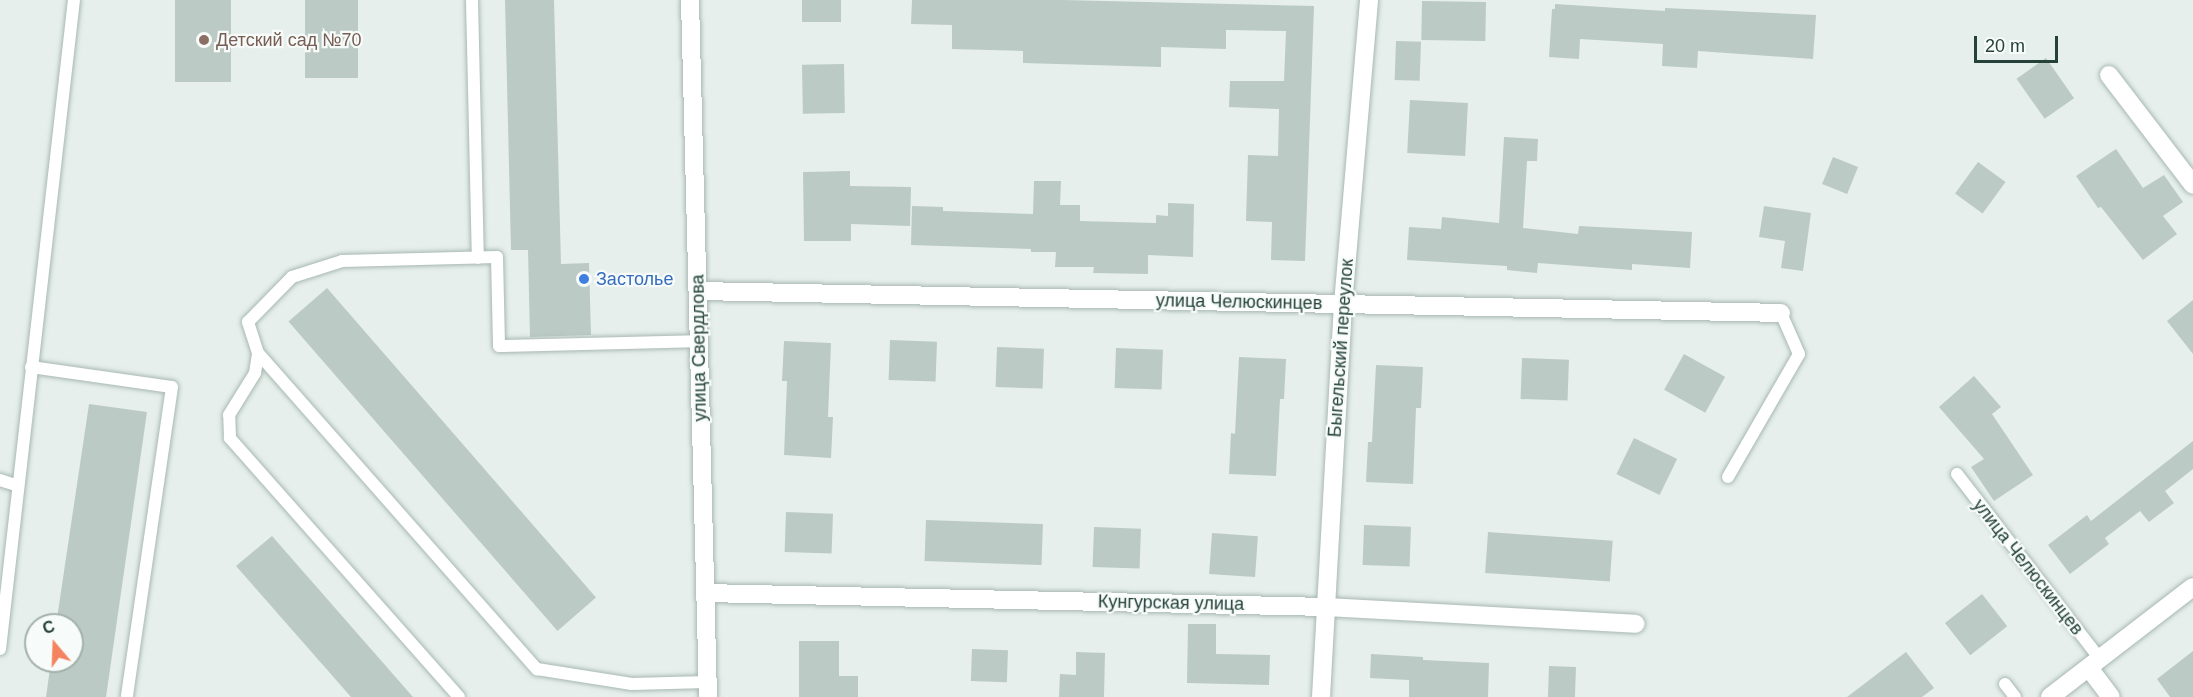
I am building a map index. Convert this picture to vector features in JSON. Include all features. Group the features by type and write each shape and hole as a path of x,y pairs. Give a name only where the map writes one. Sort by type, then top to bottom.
{"street":[{"name":"улица Свердлова","path":"690,0 708,690"},
{"name":"Быгельский переулок","path":"1321,697 1343,304 1369,0"},
{"path":"2109,75 2193,185"},
{"name":"улица Челюскинцев","path":"698,291 1781,314"},
{"path":"2050,697 2193,587"},
{"name":"Кунгурская улица","path":"705,593 1326,607 1636,624"},
{"name":"улица Челюскинцев","path":"2094,663 2111,697"}],"lane":[{"path":"0,649 3,597 74,0"},
{"path":"472,0 478,258"},
{"path":"699,341 499,346 497,257 342,261 292,277 248,322 258,352 537,669 632,684 708,690"},
{"path":"1728,477 1799,354 1781,314"},
{"path":"258,352 255,373 229,415 230,438 459,697"},
{"path":"31,367 172,387 127,697"},
{"name":"улица Челюскинцев","path":"1956,474 2094,663"},
{"path":"0,480 18,486"},
{"path":"2005,684 2015,697"}],"building":[{"path":"175,0 231,0 231,82 175,82"},
{"path":"305,0 358,0 358,78 305,78"},
{"path":"505,0 554,0 561,264 589,263 591,335 530,337 528,250 511,250"},
{"path":"802,0 841,0 841,22 802,22"},
{"path":"912,0 1062,0 1314,6 1305,261 1271,260 1272,222 1246,221 1248,155 1278,156 1279,109 1229,107 1230,81 1284,81 1286,31 1226,30 1226,49 1161,47 1161,67 1023,63 1023,51 952,49 952,25 911,24"},
{"path":"1422,1 1486,2 1485,41 1421,40"},
{"path":"1555,4 1665,11 1665,8 1816,15 1813,59 1698,51 1697,68 1662,66 1663,44 1580,39 1579,59 1549,57 1552,9 1555,9"},
{"path":"1396,41 1421,42 1420,81 1395,80"},
{"path":"2046,58 2074,98 2045,119 2017,79"},
{"path":"844,64 845,113 803,114 802,65"},
{"path":"1410,100 1468,103 1465,156 1407,153"},
{"path":"1504,137 1538,139 1537,161 1527,161 1523,228 1578,234 1579,226 1692,232 1690,268 1632,264 1632,270 1538,263 1537,273 1507,270 1507,266 1407,260 1409,227 1441,229 1442,217 1499,223"},
{"path":"2116,149 2143,188 2164,175 2183,202 2163,216 2177,234 2143,260 2101,207 2098,208 2076,176"},
{"path":"1833,157 1858,167 1847,194 1822,184"},
{"path":"1978,162 2006,182 1983,214 1955,194"},
{"path":"850,171 850,186 911,187 910,226 851,224 851,241 804,241 803,172"},
{"path":"1034,181 1061,181 1060,205 1080,205 1080,221 1156,223 1156,215 1168,216 1168,203 1194,204 1193,257 1148,255 1148,274 1093,273 1094,267 1055,267 1056,252 911,245 912,206 943,207 943,211 1033,214"},
{"path":"1764,206 1811,213 1803,271 1781,268 1785,241 1759,237"},
{"path":"327,288 596,597 557,631 289,321"},
{"path":"2193,300 2193,354 2167,321"},
{"path":"890,340 937,342 936,382 889,380"},
{"path":"784,341 831,343 828,417 833,417 831,458 784,455 787,381 782,381"},
{"path":"997,347 1044,349 1043,389 996,387"},
{"path":"1116,348 1163,350 1162,390 1115,388"},
{"path":"1684,354 1725,377 1705,413 1664,390"},
{"path":"1239,357 1286,359 1284,399 1280,399 1276,476 1229,474 1231,433 1235,434"},
{"path":"1522,358 1569,360 1568,401 1521,399"},
{"path":"1376,365 1423,367 1421,408 1416,408 1413,484 1366,482 1368,442 1372,442"},
{"path":"1974,376 2001,407 1992,414 2033,475 1994,501 1971,467 1984,459 1939,407"},
{"path":"89,404 147,412 106,697 46,697 49,673 84,673 84,613 58,613"},
{"path":"1634,438 1677,459 1660,495 1616,474"},
{"path":"2193,441 2193,469 2165,491 2174,503 2149,522 2140,511 2105,538 2109,544 2070,574 2048,545 2087,515 2091,521"},
{"path":"786,512 833,514 832,554 785,552"},
{"path":"926,520 1043,524 1041,565 925,561"},
{"path":"1364,525 1411,527 1410,567 1363,565"},
{"path":"1094,527 1141,529 1140,569 1093,567"},
{"path":"1488,532 1613,541 1610,582 1485,573"},
{"path":"1212,533 1258,536 1255,577 1209,574"},
{"path":"272,536 413,697 351,697 236,566"},
{"path":"1982,594 2007,626 1970,655 1945,623"},
{"path":"1188,624 1216,624 1216,654 1270,655 1269,685 1187,683"},
{"path":"799,641 839,641 839,676 858,676 858,697 799,697"},
{"path":"972,649 1008,650 1007,682 971,681"},
{"path":"2193,651 2193,697 2170,697 2157,679"},
{"path":"1076,652 1105,653 1104,697 1059,697 1060,674 1076,675"},
{"path":"1906,652 1934,688 1922,697 1847,697"},
{"path":"1371,654 1423,657 1423,660 1489,663 1488,697 1409,697 1409,680 1370,678"},
{"path":"1549,666 1576,667 1575,697 1548,697"}],"place":[{"name":"Детский сад №70","path":"204,40"},
{"name":"Застолье","path":"584,279"}]}
